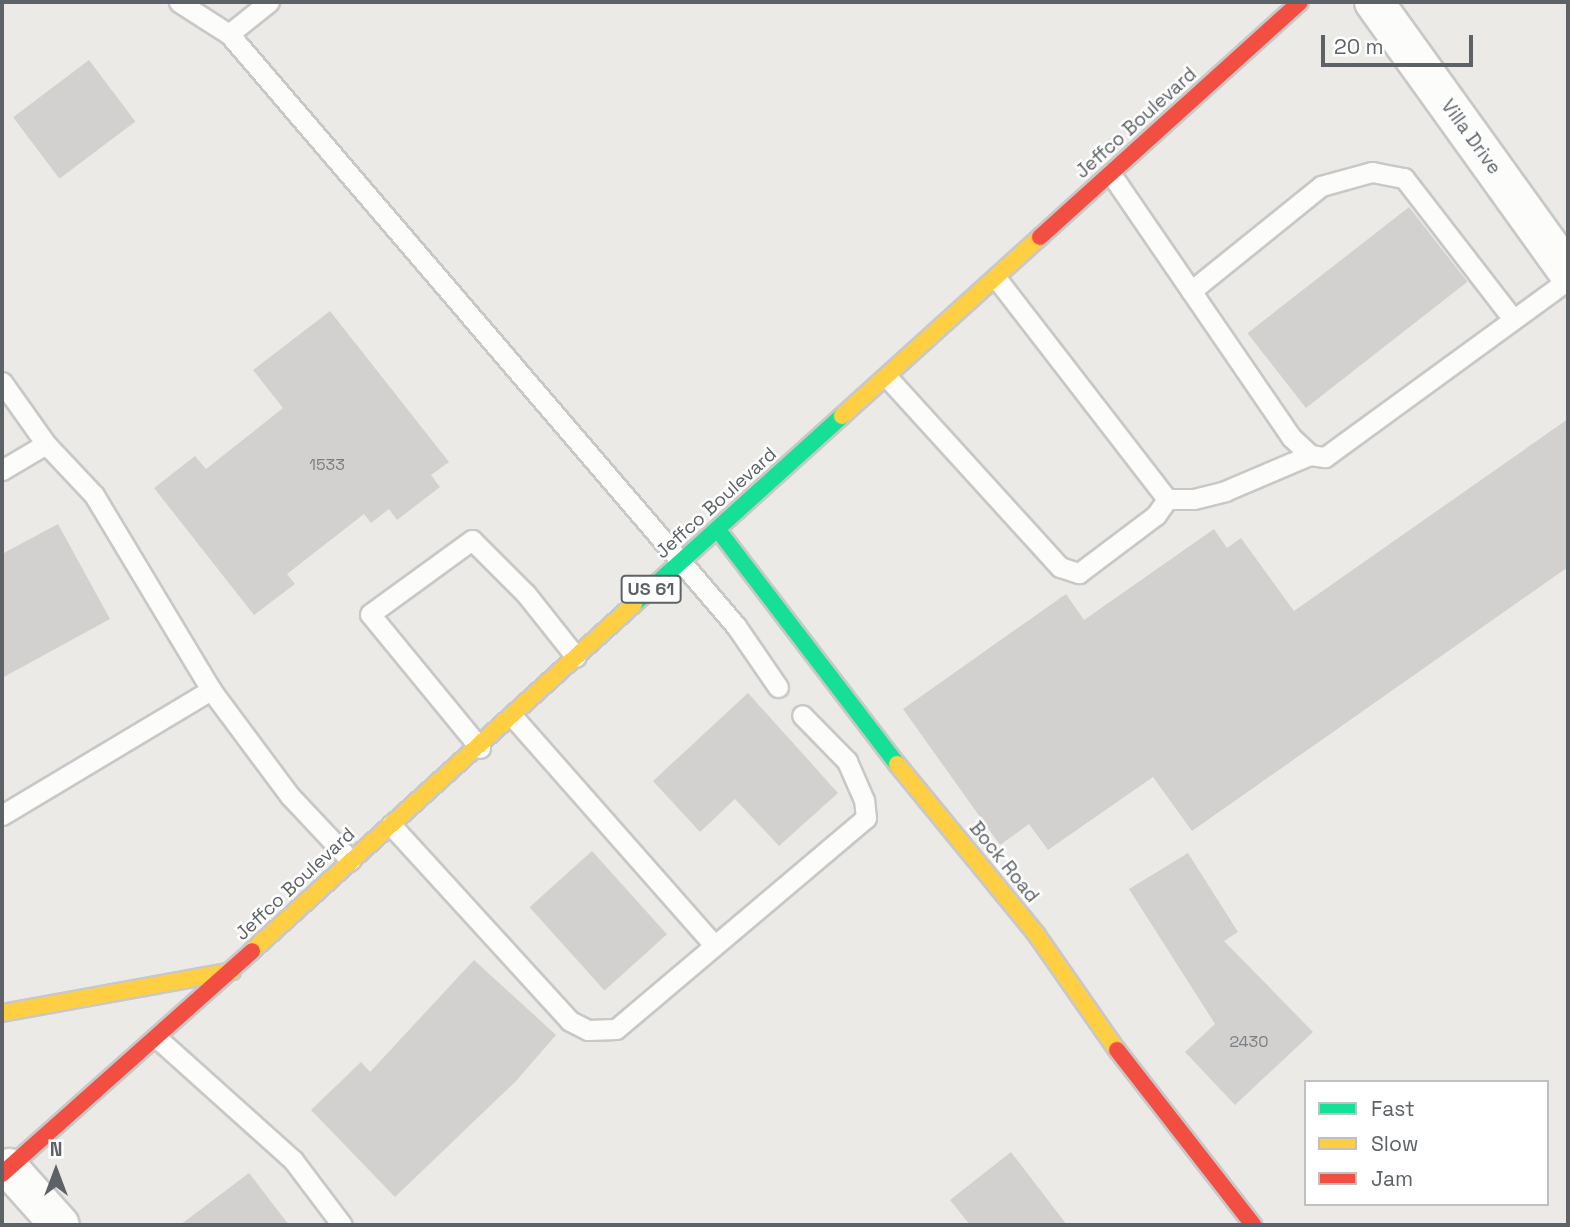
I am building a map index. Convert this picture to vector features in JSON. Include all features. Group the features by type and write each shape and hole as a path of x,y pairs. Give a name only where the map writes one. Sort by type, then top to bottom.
{"main road":[{"name":"Jeffco Boulevard","path":"4,1167 234,971 350,860 514,718 576,657 1300,2"},
{"name":"Bock Road","path":"718,530 887,752 1036,934 1117,1050 1253,1225"},
{"path":"2,1013 234,971"}],"street":[{"name":"Villa Drive","path":"1374,2 1568,272"},
{"path":"4,1167 60,1225"}],"lane":[{"path":"179,2 229,34 736,626 778,687"},
{"path":"229,34 269,2"},
{"path":"1191,290 1321,186 1372,172 1404,178 1513,319"},
{"path":"1111,174 1291,437 1310,455"},
{"path":"996,278 1167,499"},
{"path":"1167,499 1194,499 1225,491 1310,455 1325,457 1568,279"},
{"path":"887,377 1060,567 1079,573 1156,515 1167,499"},
{"path":"2,382 46,444 94,495 211,690 290,796 350,860"},
{"path":"2,470 46,444"},
{"path":"480,748 370,614 472,540 526,594 576,657"},
{"path":"2,815 211,690"},
{"path":"391,825 570,1021 588,1030 616,1028 866,818 864,800 847,761 802,715"},
{"path":"514,718 714,945"},
{"path":"157,1038 293,1160 342,1225"}],"building":[{"path":"89,60 135,121 59,179 13,117"},
{"path":"1409,207 1467,282 1306,408 1247,333"},
{"path":"330,311 449,462 431,475 440,487 397,520 389,509 371,523 364,514 287,574 295,584 254,615 154,488 195,456 206,469 283,408 253,370"},
{"path":"1568,419 1568,567 1192,831 1153,777 1048,850 1029,824 1000,845 903,709 1066,594 1084,620 1214,529 1227,548 1241,538 1294,611"},
{"path":"58,524 110,619 2,678 2,554"},
{"path":"748,693 838,793 779,846 735,799 700,832 653,781"},
{"path":"592,851 667,934 605,990 530,907"},
{"path":"1188,853 1238,932 1224,941 1313,1032 1235,1105 1185,1052 1215,1024 1129,889"},
{"path":"474,960 556,1035 516,1081 395,1197 311,1110 361,1062 370,1072"},
{"path":"1011,1152 1067,1225 970,1225 950,1200"},
{"path":"249,1173 289,1225 180,1225"}],"traffic: fast":[{"path":"634,604 842,416"},
{"path":"718,530 897,764"}],"traffic: slow":[{"path":"842,416 1040,237"},
{"path":"252,951 634,604"},
{"path":"897,764 1036,934 1117,1050"},
{"path":"2,1013 232,971"}],"traffic: jam":[{"path":"1040,237 1300,2"},
{"path":"2,1174 252,951"},
{"path":"1117,1050 1253,1225"}]}
